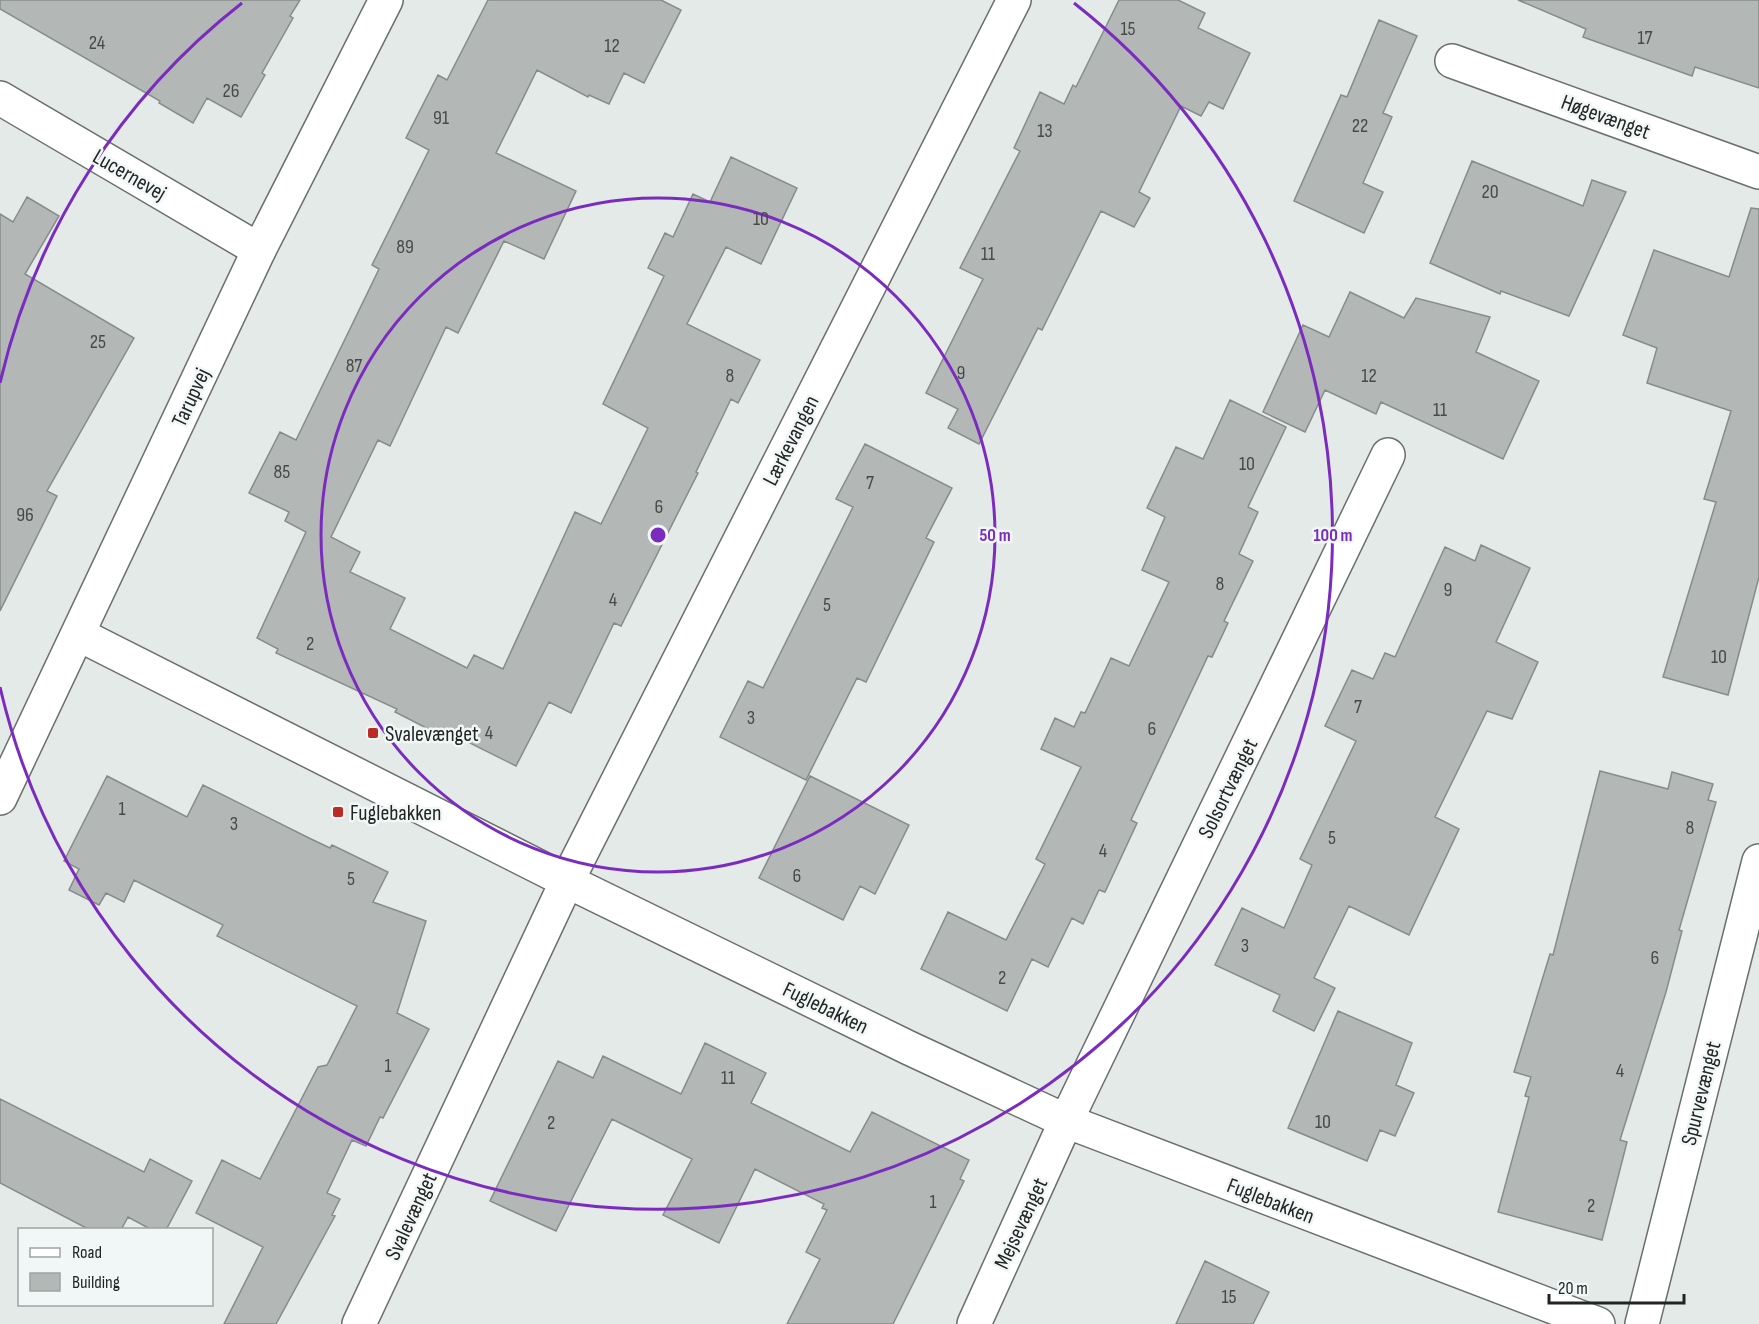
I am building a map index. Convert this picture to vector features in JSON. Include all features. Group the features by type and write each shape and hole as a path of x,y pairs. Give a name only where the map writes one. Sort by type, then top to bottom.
{"street":[{"name":"Tarupvej","path":"0,798 259,250 386,0"},
{"name":"Lærkevangen","path":"567,881 1014,0"},
{"name":"Høgevænget","path":"1452,61 1759,172"},
{"name":"Lucernevej","path":"0,98 259,250"},
{"name":"Solsortvænget","path":"1066,1121 1388,455"},
{"name":"Fuglebakken","path":"78,634 567,881 1066,1121 1579,1321"},
{"name":"Spurvevænget","path":"1642,1324 1759,861"},
{"name":"Svalevænget","path":"359,1324 567,881"},
{"name":"Mejsevænget","path":"974,1324 1066,1121"}],"building":[{"path":"0,0 300,0 290,16 293,18 262,73 265,75 241,117 207,98 193,123 159,103 160,101 0,9"},
{"path":"488,0 661,0 681,10 644,83 624,73 609,104 589,95 588,97 537,70 496,153 576,191 544,259 504,241 458,333 446,327 390,446 378,440 331,537 360,552 350,572 405,598 390,629 467,668 474,655 503,669 575,512 601,524 648,428 603,404 664,276 648,268 665,233 673,237 693,194 710,202 731,157 797,188 761,264 726,247 687,324 760,360 738,403 731,399 696,472 698,473 621,626 614,623 571,713 549,702 516,766 444,730 442,736 395,712 397,709 276,653 278,649 257,638 306,532 285,521 289,512 249,493 280,432 296,440 379,269 372,265 429,150 406,138 438,75 447,80"},
{"path":"1119,0 1178,0 1205,13 1198,28 1250,53 1223,109 1209,102 1201,116 1181,106 1139,192 1150,198 1134,227 1101,211 1042,330 1038,328 979,444 948,428 958,409 926,393 983,279 960,268 1020,151 1014,148 1040,92 1064,104 1073,85 1076,87"},
{"path":"1518,0 1759,0 1759,88 1695,67 1692,76 1583,37 1586,29"},
{"path":"1379,20 1417,36 1383,113 1392,117 1363,183 1383,192 1364,233 1294,201 1341,95 1347,97"},
{"path":"1472,161 1583,206 1592,180 1626,192 1569,316 1501,291 1500,294 1430,263"},
{"path":"27,197 59,216 25,274 134,338 47,491 57,496 0,611 0,214 13,222"},
{"path":"1751,208 1759,209 1759,577 1728,695 1663,677 1716,502 1704,499 1731,411 1647,383 1657,348 1623,335 1654,250 1729,277"},
{"path":"1350,292 1404,318 1416,298 1490,317 1476,352 1539,381 1503,459 1381,402 1376,414 1325,390 1305,432 1263,412 1303,325 1329,337"},
{"path":"1230,400 1286,427 1248,507 1258,512 1239,554 1253,561 1224,621 1228,623 1212,657 1208,656 1131,820 1137,823 1105,892 1099,890 1083,924 1072,918 1048,967 1032,959 1007,1011 921,969 948,912 1006,940 1045,864 1036,859 1081,767 1041,749 1055,718 1074,727 1081,712 1085,713 1111,658 1129,666 1169,582 1142,570 1165,517 1147,508 1176,447 1203,459"},
{"path":"865,444 952,488 926,538 934,542 866,682 857,678 806,780 720,737 748,681 763,688 853,507 836,499"},
{"path":"1481,545 1530,568 1496,642 1538,662 1512,719 1487,711 1435,817 1459,829 1409,935 1349,906 1314,978 1335,988 1314,1031 1273,1011 1280,995 1215,965 1242,908 1284,928 1312,865 1300,859 1356,741 1325,726 1352,670 1373,679 1385,653 1395,657 1445,547 1475,561"},
{"path":"1600,771 1668,789 1672,772 1713,784 1708,800 1716,802 1679,930 1682,931 1666,992 1620,1140 1627,1142 1602,1240 1498,1212 1529,1097 1525,1096 1531,1077 1514,1072 1550,954 1553,955"},
{"path":"107,776 187,817 203,785 330,848 332,845 388,872 373,902 426,921 397,1013 429,1029 366,1146 352,1140 327,1193 340,1199 332,1215 335,1216 276,1324 224,1324 263,1247 196,1213 222,1160 260,1179 318,1067 327,1065 357,1006 217,936 223,925 134,880 124,902 106,893 99,905 69,890 79,869 64,861"},
{"path":"810,776 909,825 875,894 860,886 843,920 759,878"},
{"path":"1338,1011 1412,1043 1396,1085 1414,1093 1395,1136 1380,1130 1367,1161 1288,1128"},
{"path":"705,1043 766,1073 751,1103 850,1152 872,1112 969,1160 960,1179 964,1181 893,1324 787,1324 820,1259 806,1252 827,1210 822,1208 824,1204 755,1169 719,1243 663,1215 692,1159 612,1119 556,1231 490,1201 558,1061 593,1078 603,1056 681,1094"},
{"path":"0,1099 144,1172 150,1159 192,1181 167,1228 148,1228 128,1217 122,1228 86,1228 0,1183"},
{"path":"1205,1261 1269,1292 1253,1324 1176,1324"}],"place":[{"name":"Svalevænget","path":"373,733"},
{"name":"Fuglebakken","path":"338,812"}]}
